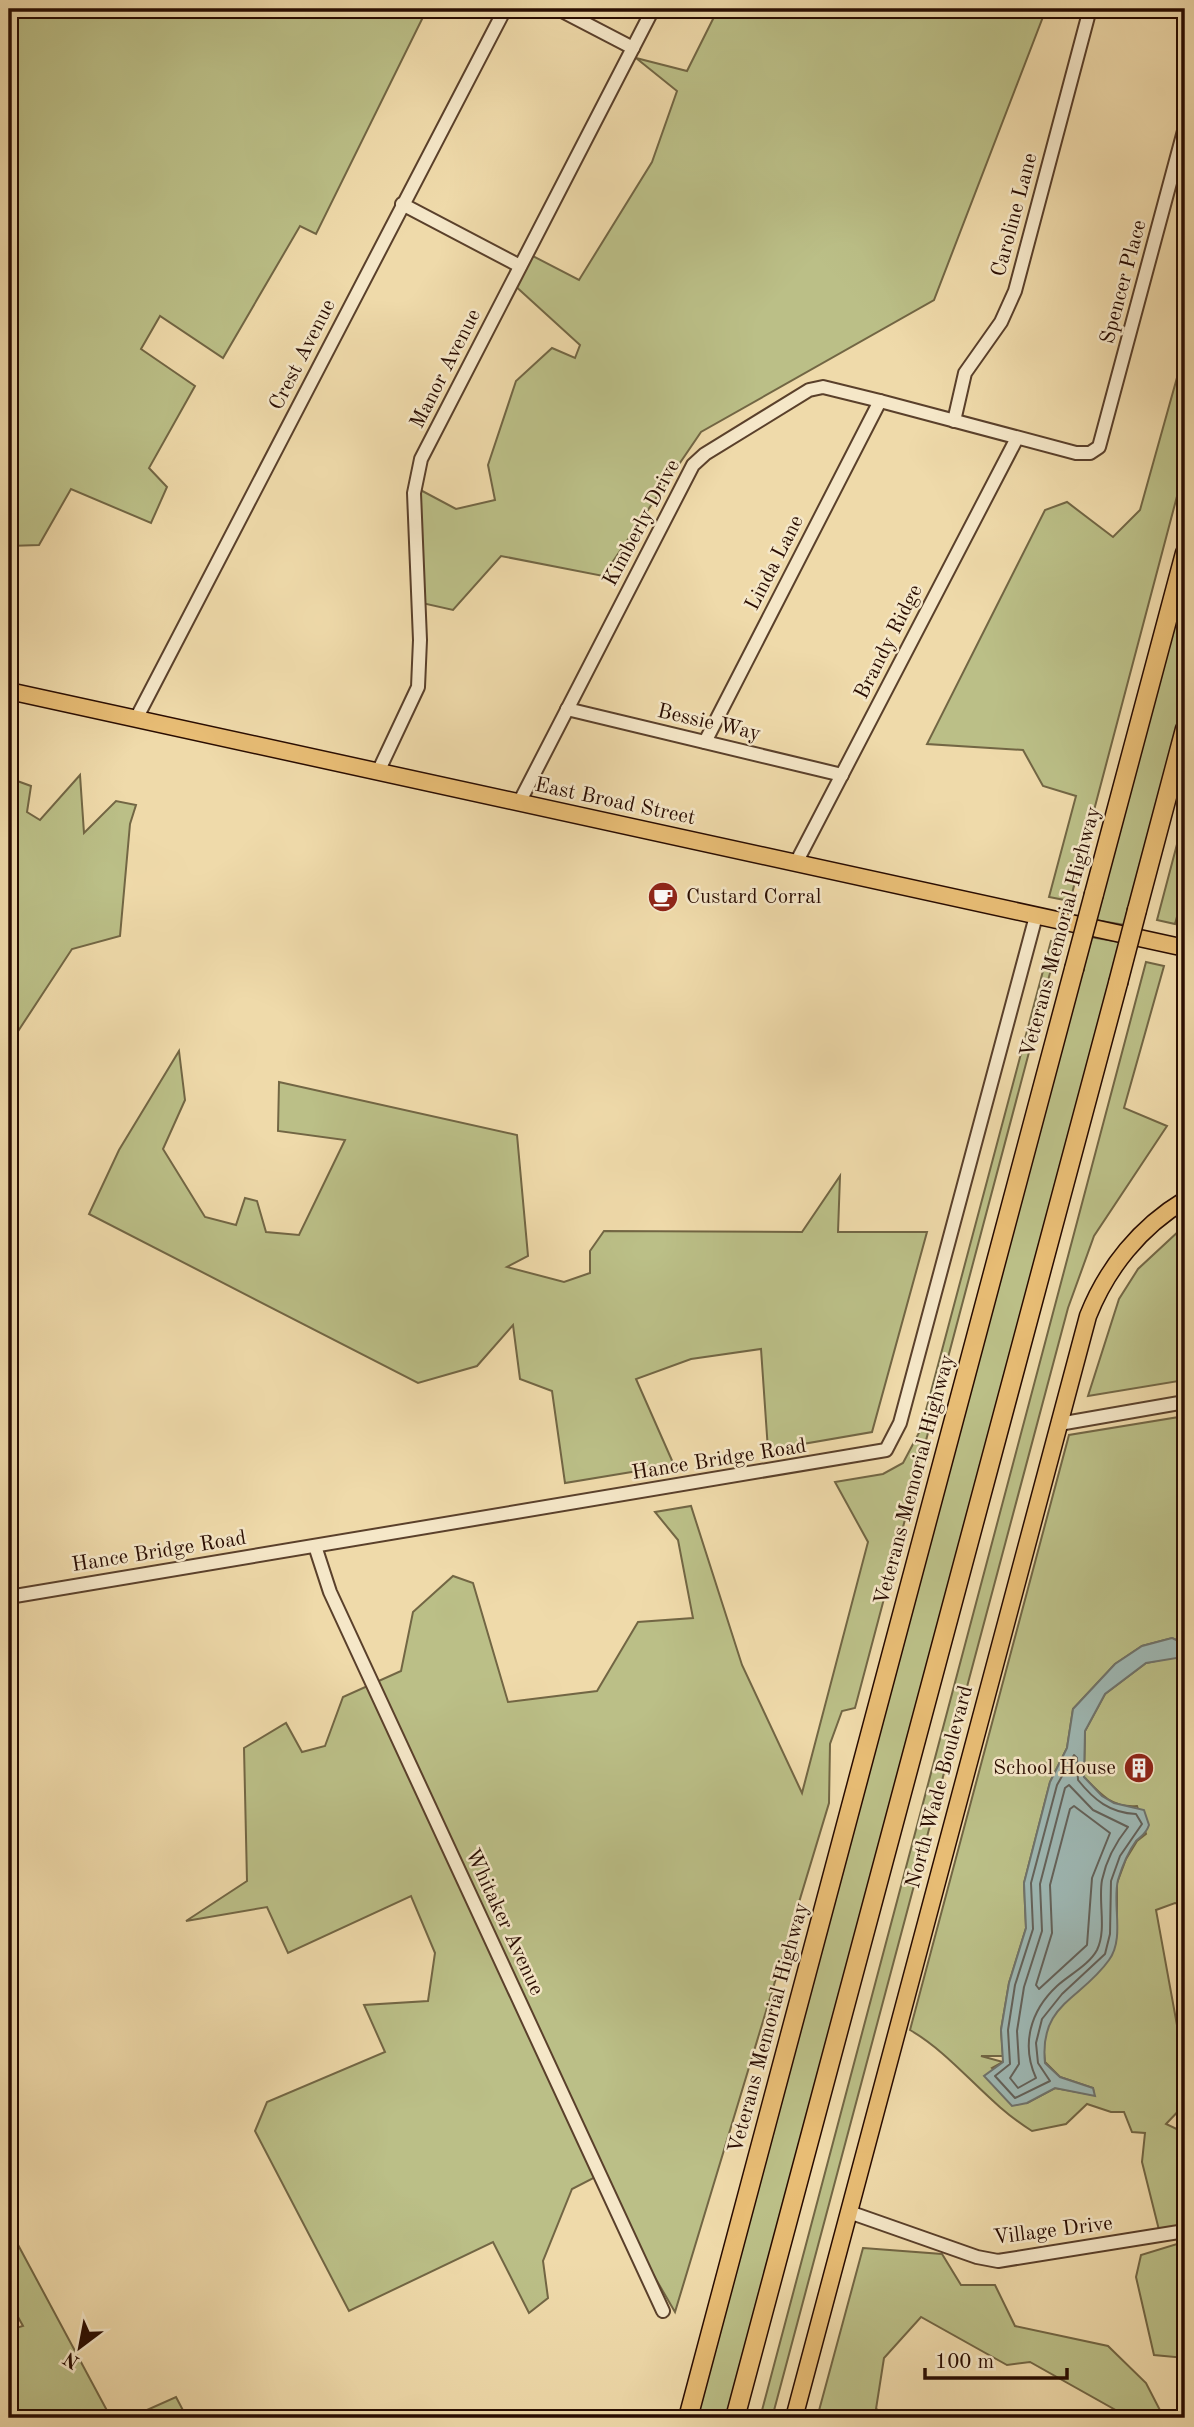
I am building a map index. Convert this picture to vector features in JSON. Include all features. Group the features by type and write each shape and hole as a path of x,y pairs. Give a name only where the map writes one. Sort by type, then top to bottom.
{"highway":[{"name":"Veterans Memorial Highway","path":"688,2418 1185,553"},
{"path":"735,2418 1185,729"}],"main road":[{"name":"East Broad Street","path":"9,691 1185,948"},
{"name":"North Wade Boulevard","path":"794,2418 1088,1316 1113,1266 1139,1237 1185,1200"}],"street":[{"name":"Crest Avenue","path":"136,719 505,9"},
{"path":"558,9 633,48"},
{"name":"Manor Avenue","path":"379,772 418,687 420,640 414,493 416,472 653,9"},
{"name":"Caroline Lane","path":"954,421 965,373 1001,322 1015,291 1090,9"},
{"name":"Spencer Place","path":"1099,447 1185,127"},
{"path":"402,204 520,266"},
{"name":"Kimberly Drive","path":"519,803 693,465 705,454 809,390 823,387 1076,453 1090,453 1099,447"},
{"name":"Linda Lane","path":"705,742 880,401"},
{"name":"Brandy Ridge","path":"796,863 1017,438"},
{"name":"Bessie Way","path":"567,709 842,775"},
{"name":"Hance Bridge Road","path":"9,1597 886,1450 900,1423 1036,916"},
{"path":"1059,1424 1185,1402"},
{"name":"Whitaker Avenue","path":"315,1546 330,1592 663,2311"},
{"name":"Village Drive","path":"849,2212 977,2257 998,2261 1185,2231"}],"green space":[{"path":"9,9 427,9 316,234 300,226 223,358 160,316 141,349 195,386 149,468 167,487 151,523 71,489 39,545 9,546"},
{"path":"718,9 1046,9 934,300 701,432 603,576 501,556 453,610 413,601 413,486 456,509 495,500 488,465 516,381 552,348 575,358 580,345 512,283 527,253 579,280 652,162 677,91 636,58 687,71"},
{"path":"1185,349 1185,466 1070,901 1049,897 1076,796 1043,786 1023,750 927,744 1045,510 1067,502 1113,537 1140,510"},
{"path":"1185,571 1185,708 1132,909 1127,912 1125,925 1095,920"},
{"path":"80,775 84,833 116,801 136,805 130,824 120,936 72,949 9,1045 9,778 31,786 27,812 40,820"},
{"path":"1185,814 1185,887 1175,924 1157,920"},
{"path":"1090,937 1120,942 729,2418 697,2418"},
{"path":"1051,941 1058,943 855,1708 842,1711 830,1744 829,1803 675,2312 618,2214 599,2175 572,2189 543,2261 548,2298 529,2313 493,2242 349,2311 255,2131 267,2102 385,2052 364,2005 428,2001 435,1953 411,1896 288,1953 267,1907 186,1921 247,1881 244,1748 286,1723 302,1752 325,1746 343,1697 401,1671 413,1612 453,1576 473,1583 508,1702 597,1691 638,1622 693,1618 678,1540 655,1512 691,1506 742,1665 802,1793 868,1542 835,1482 883,1474 903,1463 921,1429"},
{"path":"1146,962 1164,966 1124,1108 1167,1126 1094,1236 1068,1308 772,2418 760,2418"},
{"path":"179,1051 185,1100 163,1149 205,1217 236,1225 245,1198 257,1201 266,1232 299,1235 345,1140 278,1131 279,1082 517,1135 528,1256 507,1267 564,1282 590,1273 590,1251 604,1231 802,1232 840,1176 838,1232 927,1232 872,1432 768,1450 761,1349 691,1359 636,1379 674,1465 565,1483 552,1391 520,1379 513,1325 477,1366 418,1383 89,1214 119,1150"},
{"path":"1181,1229 1185,1231 1185,1380 1088,1396 1119,1299 1138,1269"},
{"path":"1185,1416 1185,1644 1172,1638 1142,1646 1115,1664 1073,1709 1067,1748 1050,1782 1024,1883 1026,1928 1009,1983 1001,2030 1003,2056 981,2056 1003,2062 992,2068 1027,2103 1055,2088 1094,2095 1093,2088 1060,2077 1045,2062 1043,2043 1049,2021 1117,1934 1117,1883 1126,1859 1137,1841 1146,1834 1137,1806 1113,1802 1084,1777 1085,1731 1105,1694 1146,1663 1185,1655 1185,1906 1175,1903 1156,1910 1185,2069 1185,2104 1166,2124 1185,2133 1185,2219 1174,2228 1159,2230 1142,2162 1145,2133 1132,2132 1124,2112 1111,2112 1087,2104 1066,2124 1032,2131 1000,2107 942,2053 910,2030 1069,1435"},
{"path":"9,2228 111,2418 9,2418 9,2330 23,2326 9,2301"},
{"path":"1177,2244 1185,2245 1185,2358 1154,2355 1136,2277 1141,2255"},
{"path":"863,2248 942,2254 961,2285 995,2285 1015,2326 1108,2346 1146,2383 1164,2418 1130,2418 1030,2362 1007,2365 921,2317 884,2358 876,2409 893,2418 817,2418"},
{"path":"176,2397 187,2418 129,2418"}],"water":[{"path":"1172,1638 1185,1644 1183,1657 1146,1663 1105,1694 1085,1731 1084,1777 1102,1796 1114,1803 1144,1810 1149,1825 1130,1850 1118,1880 1114,1951 1098,1973 1055,2015 1045,2043 1045,2063 1060,2077 1093,2088 1095,2096 1055,2088 1027,2103 1012,2106 984,2076 1003,2062 1001,2030 1009,1983 1026,1928 1024,1883 1050,1782 1067,1748 1073,1709 1115,1664 1142,1646"}],"place":[{"name":"Custard Corral","path":"663,897"},
{"name":"School House","path":"1139,1768"}]}
